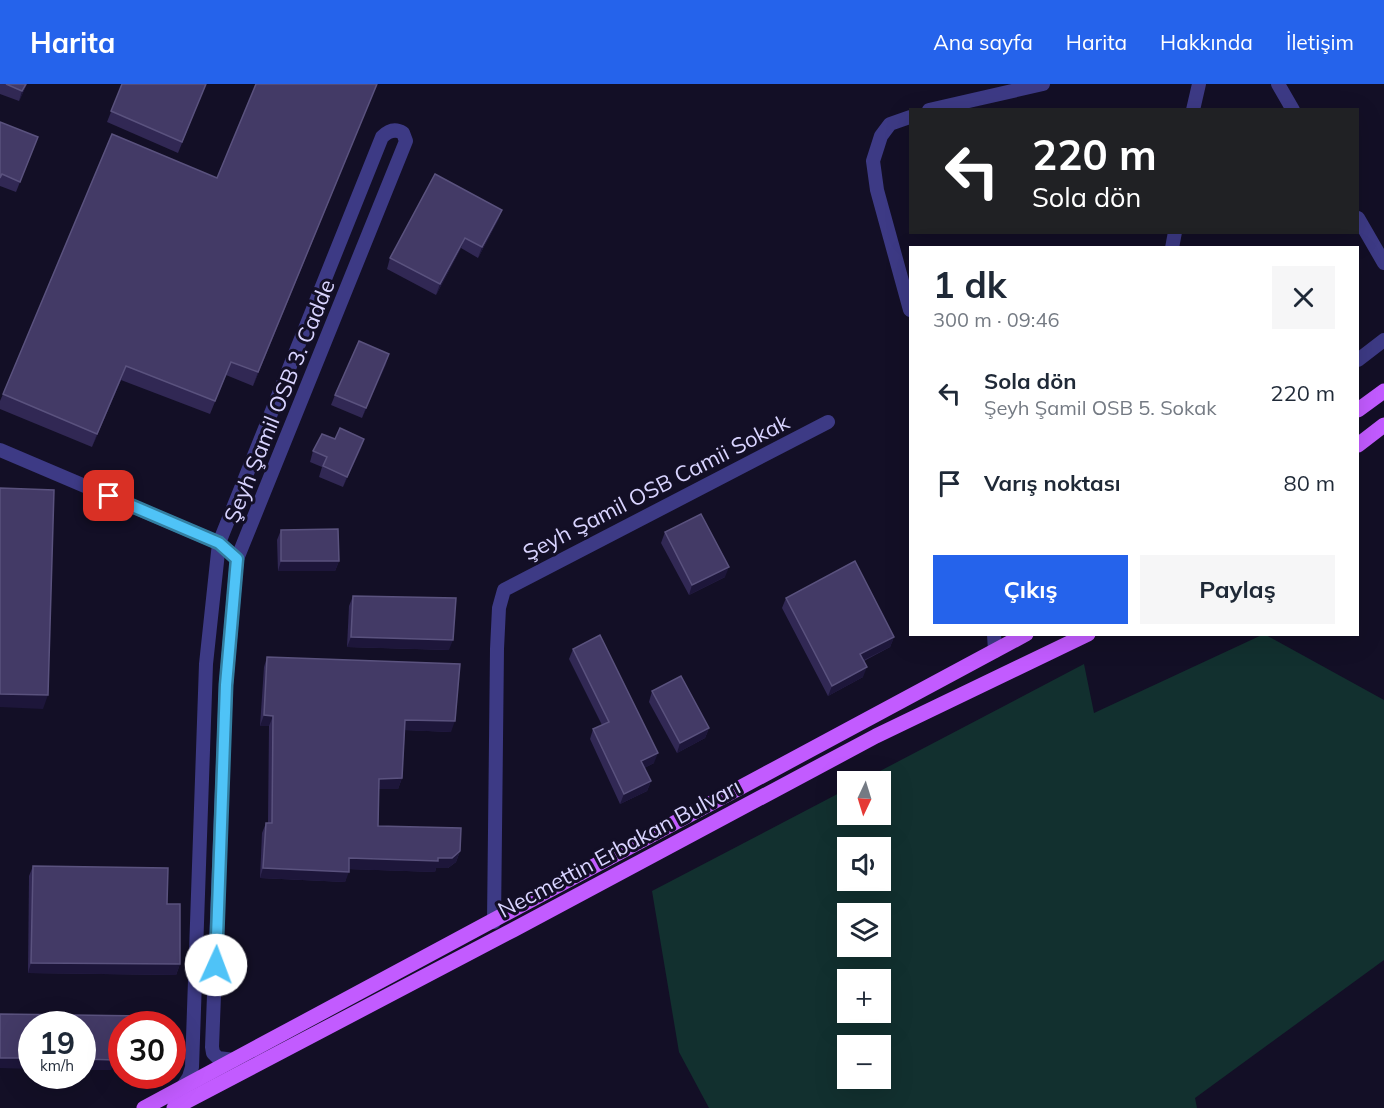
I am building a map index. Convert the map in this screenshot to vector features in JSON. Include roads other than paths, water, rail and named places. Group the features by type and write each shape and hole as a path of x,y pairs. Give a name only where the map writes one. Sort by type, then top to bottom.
{"main road":[{"path":"1359,409 1384,391"},
{"path":"1359,444 1384,425"},
{"name":"Necmettin Erbakan Bulvarı","path":"186,1086 1022,636"},
{"name":"Necmettin Erbakan Bulvarı","path":"174,1108 876,736 1084,636"},
{"name":"Necmettin Erbakan Bulvarı","path":"144,1108 180,1089"}],"street":[{"path":"938,108 1043,84"},
{"path":"1193,108 1198,84"},
{"path":"1278,84 1292,108"},
{"path":"909,117 890,124 881,136 873,161 877,190 909,306"},
{"name":"Şeyh Şamil OSB 3. Cadde","path":"219,543 382,137 395,130 403,133 406,141 237,559 226,693 213,1047 213,1053 218,1058 234,1060"},
{"path":"1359,220 1384,263"},
{"path":"1359,359 1384,340"},
{"name":"Şeyh Şamil OSB Camii Sokak","path":"494,922 497,649 499,608 504,590 828,422"},
{"path":"0,450 219,543 237,559"},
{"path":"186,1082 192,1067 206,664 219,543"},
{"path":"994,636 995,651"}]}
